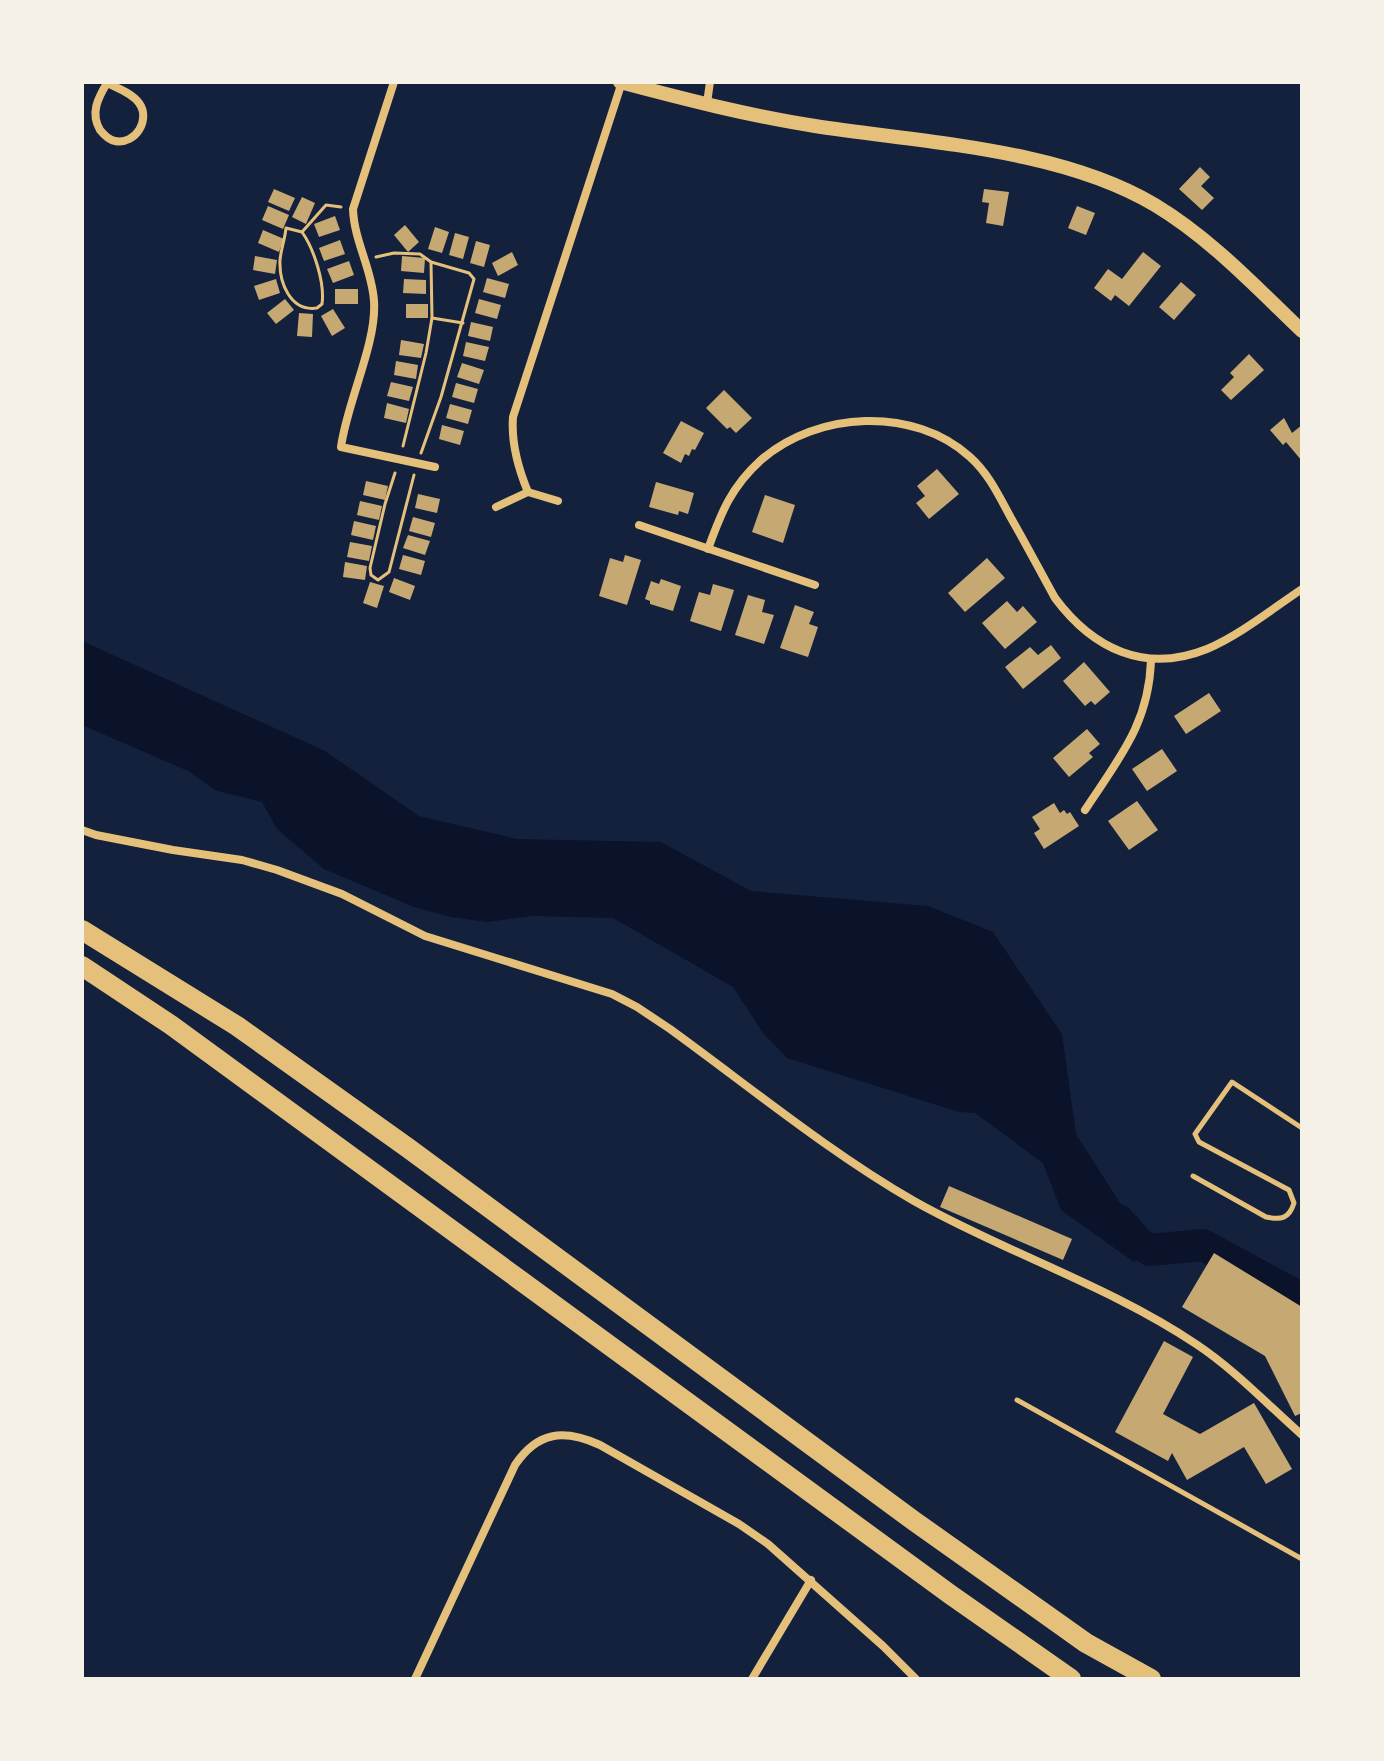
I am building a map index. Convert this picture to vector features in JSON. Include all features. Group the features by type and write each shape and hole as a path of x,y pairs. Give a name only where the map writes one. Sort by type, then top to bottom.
{"highway":[{"path":"82,930 237,1026 408,1148 914,1521 1086,1643 1151,1679"},
{"path":"82,966 236,1072 1071,1679"},
{"path":"1033,1654 1059,1679"}],"street":[{"path":"107,82 139,102 143,113 143,123 137,134 126,140 114,141 104,135 97,124 94,110 107,82"},
{"path":"394,82 353,209 353,224 374,300 373,323 341,447 435,467"},
{"path":"528,492 521,477 513,440 513,417 621,82 811,125 1038,161 1099,177 1156,205 1208,244 1302,331"},
{"path":"707,103 710,82"},
{"path":"708,549 723,507 755,467 777,449 834,425 877,420 902,423 941,437 980,466 1055,598 1079,627 1112,648 1151,660 1190,654 1209,648 1302,589"},
{"path":"496,507 528,492 558,501"},
{"path":"639,525 815,585"},
{"path":"1085,810 1138,726 1150,688 1151,660"},
{"path":"82,830 173,850 242,860 277,870 342,894 425,936 612,994 670,1029 881,1182 961,1225 1113,1296 1194,1342 1220,1360 1302,1435"},
{"path":"415,1679 515,1465 533,1444 554,1435 584,1438 600,1445 717,1511 768,1544 916,1679"},
{"path":"752,1679 811,1580"}],"lane":[{"path":"1193,1176 1266,1217 1286,1217 1294,1203 1289,1190 1199,1142 1195,1134 1232,1082 1302,1128"},
{"path":"1017,1400 1302,1559"}],"path":[{"path":"302,232 326,205 353,209"},
{"path":"286,228 302,232 323,288 322,304 317,308 307,309 293,301 280,274 286,228"},
{"path":"364,260 394,253 420,254 431,262 472,275 463,323 418,464 389,572 378,580 371,575 370,568 385,504 414,407 432,318 431,262"},
{"path":"432,318 463,323"}],"water":[{"path":"82,641 325,751 419,816 517,839 661,842 751,891 928,906 993,932 1062,1034 1076,1134 1150,1250 1134,1262 1061,1210 1043,1163 975,1113 959,1112 787,1058 763,1033 733,987 613,918 533,916 487,922 451,917 414,907 324,869 277,829 262,802 217,791 188,771 82,725"}],"building":[{"path":"1200,167 1210,177 1201,186 1214,198 1202,210 1179,189"},
{"path":"274,189 295,198 289,211 268,202"},
{"path":"984,189 1009,192 1003,226 986,223 989,203 982,202"},
{"path":"302,197 315,203 306,224 292,217"},
{"path":"268,206 289,215 283,229 262,220"},
{"path":"1077,206 1095,213 1086,235 1068,228"},
{"path":"335,216 340,230 319,237 314,224"},
{"path":"405,225 419,242 408,252 394,235"},
{"path":"435,227 449,232 442,253 428,249"},
{"path":"263,230 284,239 279,252 258,243"},
{"path":"455,233 469,237 463,259 449,255"},
{"path":"340,240 345,254 324,261 319,248"},
{"path":"476,241 490,245 484,267 470,263"},
{"path":"512,252 518,265 498,276 492,263"},
{"path":"1143,252 1161,266 1129,306 1115,295 1111,301 1094,288 1108,269 1122,279"},
{"path":"255,256 277,260 275,274 253,270"},
{"path":"402,256 425,258 424,273 401,271"},
{"path":"349,261 354,275 333,283 327,269"},
{"path":"487,278 509,284 505,298 483,292"},
{"path":"276,279 280,293 259,300 254,286"},
{"path":"404,279 426,280 426,294 403,293"},
{"path":"1181,282 1196,295 1174,320 1159,307"},
{"path":"335,289 358,289 358,304 335,304"},
{"path":"285,299 294,310 276,324 267,313"},
{"path":"479,299 501,305 497,319 475,313"},
{"path":"406,304 428,304 428,318 406,318"},
{"path":"333,309 345,328 332,336 321,316"},
{"path":"299,313 313,314 312,337 297,336"},
{"path":"471,322 493,327 490,341 468,336"},
{"path":"401,340 424,344 421,358 399,355"},
{"path":"466,342 489,347 485,361 463,356"},
{"path":"1249,354 1264,370 1231,400 1221,390 1234,377 1230,373"},
{"path":"396,361 418,365 416,379 394,375"},
{"path":"462,363 484,370 479,384 457,377"},
{"path":"391,382 413,387 409,401 387,396"},
{"path":"456,383 478,389 474,403 452,397"},
{"path":"724,390 752,418 736,433 730,427 727,429 706,408"},
{"path":"387,403 409,409 406,423 384,418"},
{"path":"450,404 472,410 468,424 446,418"},
{"path":"1284,418 1292,433 1302,425 1302,461 1286,442 1283,445 1270,430"},
{"path":"681,421 704,433 695,450 692,449 689,456 685,454 681,463 663,453"},
{"path":"442,425 464,431 460,445 439,439"},
{"path":"937,469 959,494 929,519 916,503 925,496 917,486"},
{"path":"366,481 388,486 385,500 363,495"},
{"path":"656,482 694,493 688,514 679,511 678,515 649,507"},
{"path":"418,494 440,499 437,513 415,508"},
{"path":"765,495 795,505 783,543 752,532"},
{"path":"360,501 382,506 379,520 357,515"},
{"path":"413,517 435,523 431,537 409,531"},
{"path":"354,521 376,526 373,540 351,535"},
{"path":"408,535 430,541 425,555 403,548"},
{"path":"350,542 372,546 369,561 347,557"},
{"path":"403,555 425,561 421,575 399,569"},
{"path":"625,555 641,560 627,605 599,596 610,558 623,562"},
{"path":"987,558 1005,578 965,612 948,593"},
{"path":"345,562 367,566 365,580 343,577"},
{"path":"394,578 415,586 410,600 389,592"},
{"path":"661,579 681,586 673,611 650,604 645,599 651,581 659,584"},
{"path":"370,582 384,586 377,608 363,603"},
{"path":"713,584 734,590 721,631 690,621 699,592 710,595"},
{"path":"748,595 765,600 762,612 774,615 764,644 735,635"},
{"path":"1007,601 1017,612 1023,606 1037,622 1005,649 982,623"},
{"path":"795,605 814,612 809,624 818,627 808,657 780,648"},
{"path":"1051,645 1061,658 1023,689 1005,667 1030,647 1038,655"},
{"path":"1084,662 1110,692 1095,705 1091,701 1085,706 1063,681"},
{"path":"1209,693 1221,711 1186,734 1174,716"},
{"path":"1087,729 1100,744 1089,753 1093,757 1069,777 1053,758"},
{"path":"1162,749 1177,771 1147,791 1132,769"},
{"path":"1137,801 1158,830 1129,850 1108,821"},
{"path":"1054,803 1060,813 1064,810 1067,814 1070,812 1079,826 1044,849 1034,833 1040,829 1032,817"},
{"path":"949,1186 1072,1239 1063,1260 940,1207"},
{"path":"1214,1253 1302,1307 1302,1413 1295,1416 1265,1356 1182,1307"},
{"path":"1164,1341 1193,1357 1163,1414 1200,1434 1254,1403 1292,1469 1266,1484 1244,1447 1187,1480 1172,1453 1168,1461 1115,1432"}],"waterway":[{"path":"1118,1220 1139,1243 1150,1250 1203,1245 1302,1299"}]}
